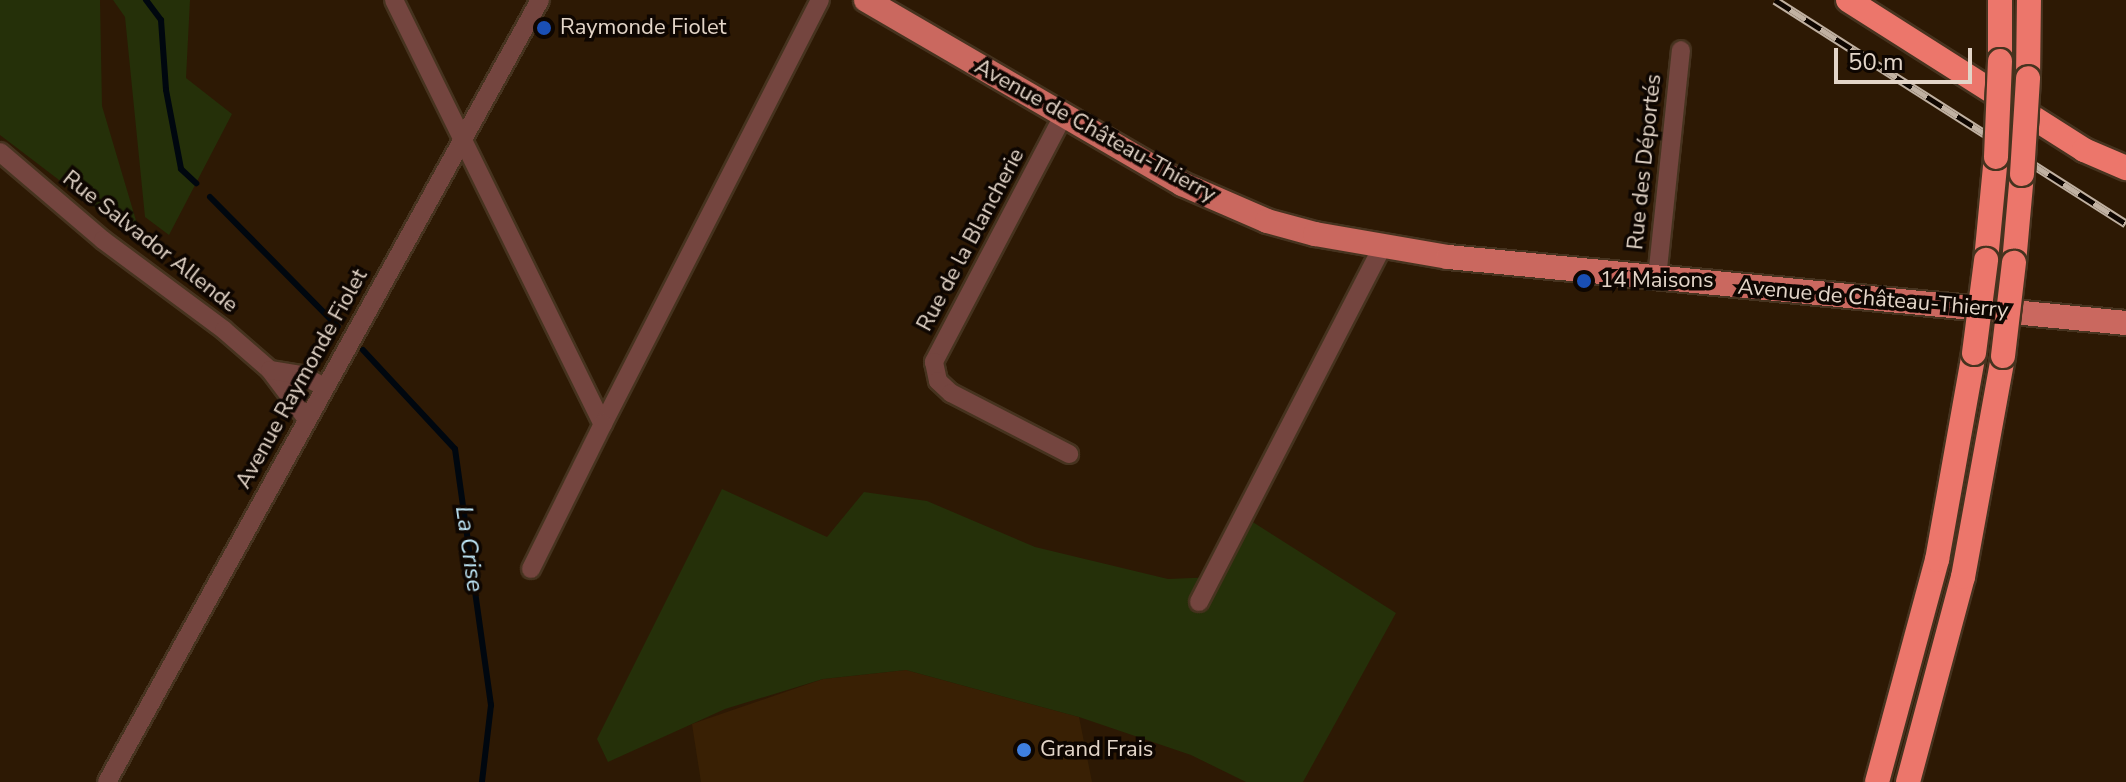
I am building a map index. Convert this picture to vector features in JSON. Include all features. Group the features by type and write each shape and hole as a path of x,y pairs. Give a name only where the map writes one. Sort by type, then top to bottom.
{"highway":[{"path":"1848,0 2084,150 2126,168"},
{"path":"1870,0 2126,159"},
{"path":"1877,782 1937,560 1974,353 1996,157 2000,0"},
{"path":"1908,782 1963,577 2003,356 2022,174 2029,0"}],"main road":[{"name":"Avenue de Château-Thierry","path":"866,0 1063,116 1222,203 1267,221 1382,248 2126,323"}],"street":[{"path":"394,0 603,424"},
{"name":"Avenue Raymonde Fiolet","path":"107,782 323,386 540,0"},
{"path":"531,569 820,0"},
{"name":"Rue des Déportés","path":"1657,278 1681,50"},
{"name":"Rue de la Blancherie","path":"1063,116 934,362 938,381 951,393 1069,454"},
{"name":"Rue Salvador Allende","path":"0,152 270,370 306,418"},
{"path":"1199,602 1382,248"},
{"name":"Rue Salvador Allende","path":"270,370 301,375 323,386"}],"shaded area":[{"path":"906,670 1079,717 1092,782 701,782 692,724 823,679"}],"green space":[{"path":"0,0 100,0 102,106 143,244 0,135"},
{"path":"113,0 190,0 186,78 232,114 169,235 145,217 125,17"},
{"path":"722,489 827,537 864,492 927,501 1035,547 1168,579 1217,577 1248,519 1396,613 1303,782 1246,782 1191,755 1079,717 906,670 823,679 725,709 608,762 597,739"}],"waterway":[{"name":"La Crise","path":"146,0 161,20 166,90 181,169 196,183"},
{"name":"La Crise","path":"210,197 338,327"},
{"name":"La Crise","path":"363,350 455,449 491,705 482,782"}],"railway":[{"path":"1775,0 2126,224"}],"place":[{"name":"Raymonde Fiolet","path":"544,28"},
{"name":"14 Maisons","path":"1584,281"},
{"name":"Grand Frais","path":"1024,750"}]}
